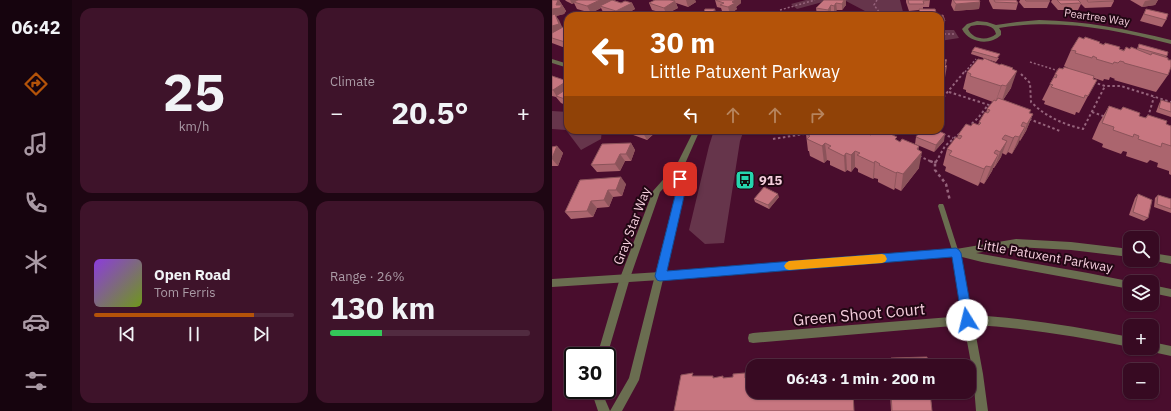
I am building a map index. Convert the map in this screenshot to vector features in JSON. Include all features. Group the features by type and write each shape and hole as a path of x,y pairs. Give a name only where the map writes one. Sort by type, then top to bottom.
{"street":[{"name":"Peartree Way","path":"967,33 967,27 972,24 986,24 994,27 1028,22 1076,22 1122,30 1171,42"},
{"path":"967,33 979,39 989,40 997,37 999,34 998,29 994,27"},
{"path":"552,61 564,65"},
{"name":"Gray Star Way","path":"605,347 626,278 657,190 680,166 695,134"},
{"name":"Gray Star Way","path":"616,411 634,380 680,192 680,166"},
{"name":"Little Patuxent Parkway","path":"552,283 956,253 1016,243 1071,246 1123,252"},
{"path":"956,253 978,374 982,411"},
{"name":"Little Patuxent Parkway","path":"956,253 1018,266 1073,273 1123,284"},
{"path":"1159,258 1171,260"},
{"path":"1159,290 1171,293"},
{"name":"Green Shoot Court","path":"752,338 967,320 1056,328 1123,341"},
{"path":"1159,348 1171,351"},
{"path":"599,399 604,411"}],"lane":[{"path":"941,206 956,253"}],"path":[{"path":"778,12 815,0"},
{"path":"877,0 874,5 879,12"},
{"path":"944,34 967,33"},
{"path":"944,97 976,59"},
{"path":"1030,62 1060,72"},
{"path":"1021,74 1030,83 1031,102 1040,113 1063,124 1083,129 1105,86"},
{"path":"1090,81 1105,86 1121,86 1171,102"},
{"path":"950,92 995,108"},
{"path":"1148,120 1154,97"},
{"path":"967,128 978,118 988,105"},
{"path":"1092,112 1112,119"},
{"path":"1024,118 1060,130"},
{"path":"951,205 946,184 935,170 935,163 945,146 962,132"},
{"path":"773,139 806,134"},
{"path":"888,142 896,134"},
{"path":"943,134 953,138"},
{"path":"915,154 935,163"}],"shaded area":[{"path":"806,0 830,0 797,9 791,4"},
{"path":"844,0 900,0 903,12 866,12"},
{"path":"944,30 954,30 959,38 944,40"},
{"path":"552,111 564,112 564,130 552,129"},
{"path":"569,134 602,134 601,139 581,150"},
{"path":"713,134 743,134 740,141 724,243 705,244 689,230"}],"building":[{"path":"552,0 558,0 556,5 562,5 560,8 552,9"},
{"path":"578,0 600,0 587,6 574,2"},
{"path":"612,0 621,3 625,1 632,3 616,11 600,6"},
{"path":"655,0 675,1 664,8 649,3"},
{"path":"715,0 735,0 732,2 735,3 728,7 720,5 724,3"},
{"path":"824,0 844,0 842,4 836,3 834,6 831,5 828,10 816,8"},
{"path":"908,0 930,0 923,1 924,4 909,4"},
{"path":"953,0 979,0 980,2 956,4"},
{"path":"994,0 1016,0 1018,3 995,2"},
{"path":"1025,0 1049,0 1050,1 1026,1"},
{"path":"1057,0 1078,0 1081,3 1061,4"},
{"path":"1087,0 1113,0 1114,1 1088,2"},
{"path":"705,9 715,9 713,12 704,12"},
{"path":"919,9 935,9 936,12 920,12"},
{"path":"1146,9 1168,14 1166,20 1144,14"},
{"path":"555,14 559,24 552,26 552,15"},
{"path":"564,27 564,42 552,38 552,33"},
{"path":"1079,37 1084,39 1085,37 1100,42 1099,43 1104,45 1105,43 1120,47 1119,49 1124,51 1126,47 1130,49 1131,47 1151,55 1152,53 1168,58 1168,60 1171,60 1171,67 1168,75 1120,61 1118,63 1114,62 1113,64 1096,59 1097,58 1093,56 1092,58 1075,53 1076,51 1071,50"},
{"path":"1139,44 1168,52 1167,56 1138,48"},
{"path":"975,47 1000,54 997,58 972,51"},
{"path":"984,58 1000,65 1013,68 1012,69 1017,71 1006,86 1001,86 970,76 971,74 967,72 978,59 983,60"},
{"path":"1064,67 1094,76 1093,79 1097,80 1088,96 1085,95 1084,98 1051,87 1053,85 1050,84 1057,75 1055,74 1059,68 1063,69"},
{"path":"552,76 564,80 564,83 552,90"},
{"path":"564,91 564,99 556,96"},
{"path":"998,98 1031,110 1029,113 1033,114 1027,124 1023,122 1021,126 1025,127 1019,137 1015,136 1013,138 1005,135 1002,139 1007,141 1000,152 996,150 994,153 998,155 991,167 986,166 984,169 949,155 952,151 947,149 956,137 960,139 962,136 958,135 966,124 971,126 973,123 979,125 981,123 979,122 985,112 988,113 990,110 987,109 994,100 996,101"},
{"path":"1161,100 1171,103 1171,112 1159,108"},
{"path":"1109,106 1121,110 1123,107 1140,113 1139,116 1146,118 1148,115 1167,121 1166,124 1171,126 1171,146 1162,143 1161,147 1138,139 1139,136 1134,134 1133,137 1113,130 1114,127 1102,123"},
{"path":"806,134 891,134 897,137 895,139 900,142 902,139 919,146 917,149 922,152 903,174 896,173 879,165 880,164 875,161 874,163 857,155 860,153 855,151 851,155 846,153 844,156 828,148 831,146 825,143 822,146 807,139 810,136"},
{"path":"918,134 945,134 936,145 916,137"},
{"path":"631,143 626,154 620,154 615,164 591,165 602,144"},
{"path":"557,146 552,158 552,147"},
{"path":"621,177 616,190 608,190 604,200 591,201 587,211 565,212 580,180"},
{"path":"764,187 778,194 768,205 754,199"},
{"path":"1138,194 1152,200 1148,218 1133,212"},
{"path":"1158,195 1171,199 1171,209 1157,204"},
{"path":"927,357 927,359 891,359"},
{"path":"693,373 692,376 713,376 713,378 723,376 723,378 733,377 733,374 745,373 746,399 853,399 854,411 674,411 681,375"},
{"path":"891,399 931,399 932,411 892,411"}],"slow traffic":[{"path":"789,266 882,259"}],"place":[{"name":"915","path":"745,180"}],"route":[{"path":"680,179 680,192 660,276 956,253 967,320"}]}
